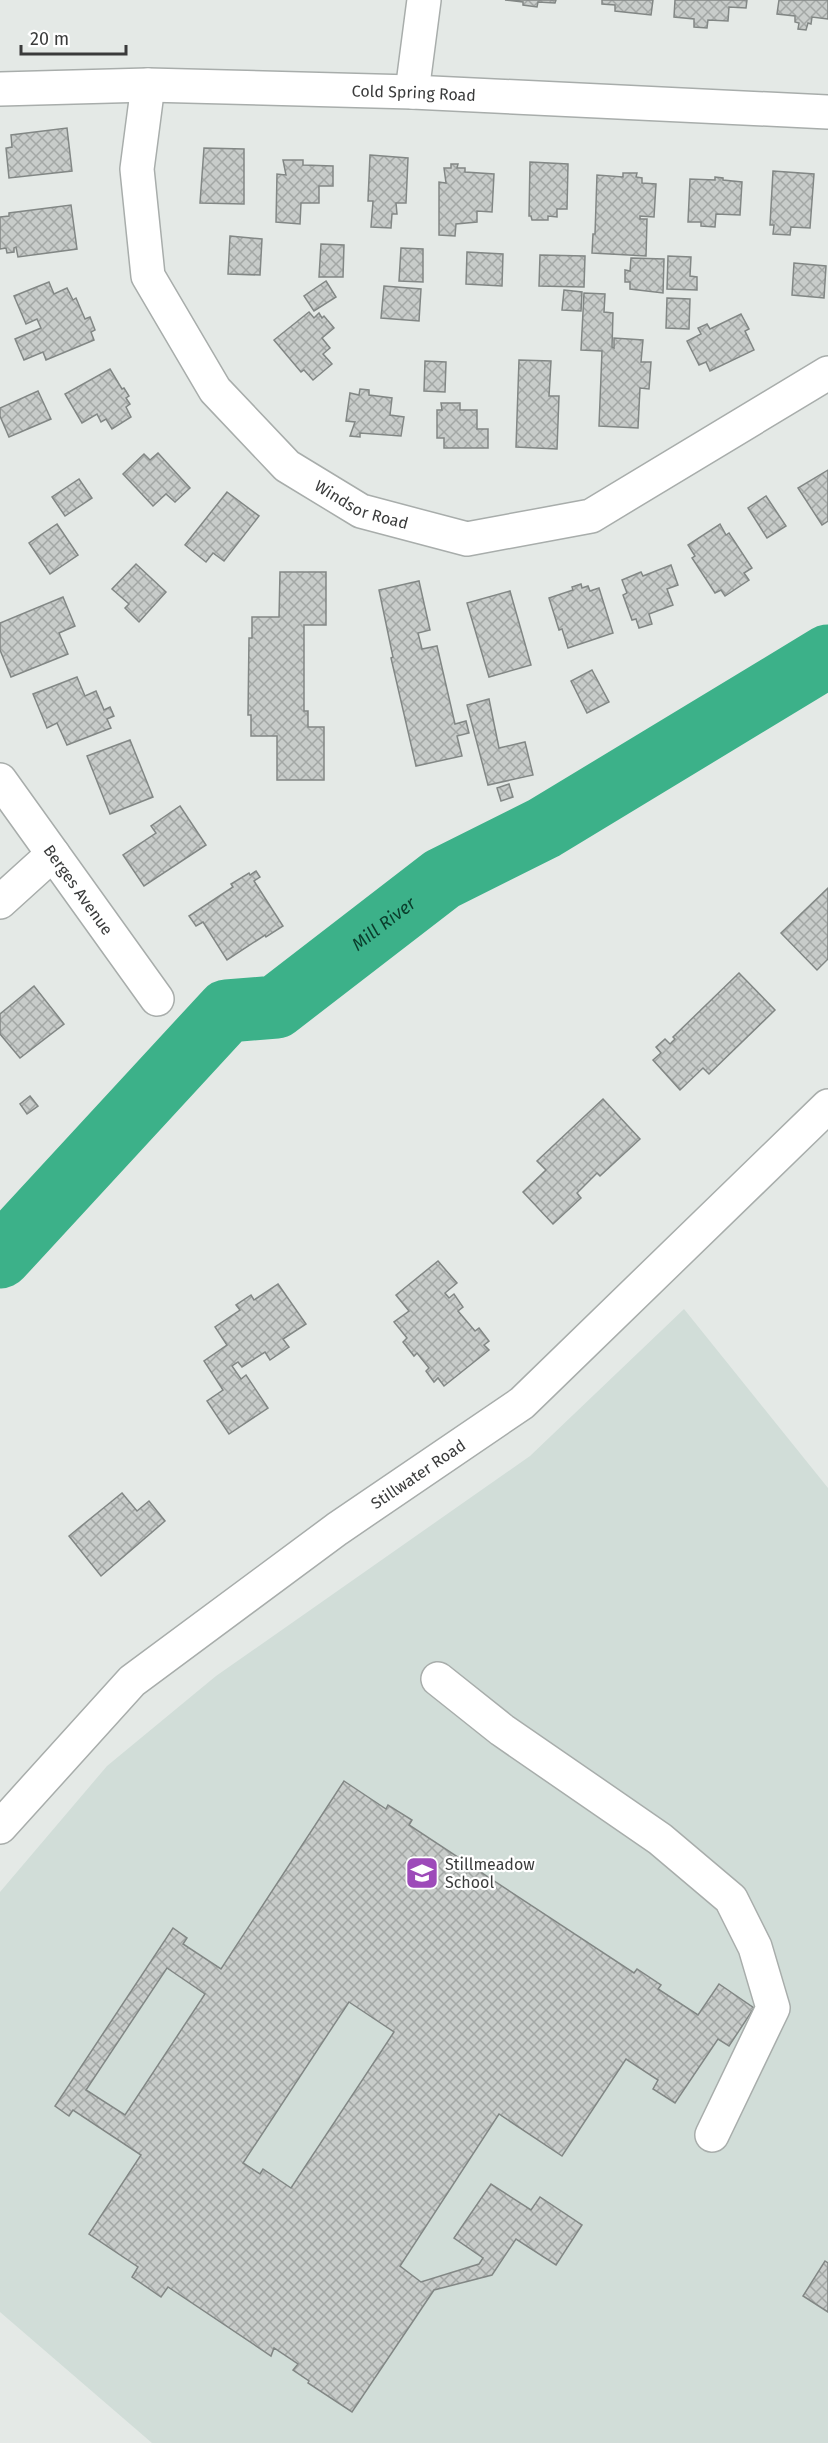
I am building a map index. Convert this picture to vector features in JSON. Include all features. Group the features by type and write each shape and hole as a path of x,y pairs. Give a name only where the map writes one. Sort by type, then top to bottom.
{"street":[{"path":"412,92 424,0"},
{"name":"Cold Spring Road","path":"0,88 148,85 412,92 828,112"},
{"name":"Windsor Road","path":"148,85 137,169 148,276 214,390 287,466 362,510 467,539 591,516 828,373"},
{"name":"Berges Avenue","path":"0,780 156,999"},
{"path":"0,902 53,854"},
{"name":"Stillwater Road","path":"0,1827 132,1681 337,1529 522,1403 828,1106"},
{"path":"438,1679 502,1730 660,1839 731,1899 755,1947 773,2008 712,2135"}],"shaded area":[{"name":"Stillmeadow School","path":"684,1309 828,1488 828,2443 152,2443 0,2312 0,1892 107,1766 216,1676 530,1456"}],"building":[{"path":"505,0 556,0 555,3 538,2 537,7 523,5 523,2"},
{"path":"602,0 653,0 651,15 615,11 615,5 602,4"},
{"path":"675,0 747,0 746,8 729,7 728,21 708,20 707,28 694,27 694,19 674,17"},
{"path":"779,0 828,0 828,19 812,17 811,24 808,23 806,30 798,29 799,23 795,22 795,16 777,14"},
{"path":"67,128 72,171 9,178 6,148 12,147 11,135"},
{"path":"204,148 244,149 244,204 200,203"},
{"path":"370,155 408,158 406,203 396,203 397,214 392,214 391,228 371,227 373,201 368,201"},
{"path":"283,160 303,160 303,165 333,166 333,186 319,186 319,203 301,203 300,224 276,222 277,174 286,175"},
{"path":"530,162 568,164 567,209 557,209 557,217 548,216 548,220 532,220 529,216"},
{"path":"451,164 458,164 457,168 465,168 465,172 494,174 492,212 477,211 477,222 456,224 455,236 439,235 439,182 446,183 444,168 451,168"},
{"path":"773,171 814,174 810,228 791,227 790,235 773,234 774,225 770,225"},
{"path":"623,173 637,173 636,177 642,178 642,183 656,184 654,217 640,216 640,219 647,219 646,256 592,253 597,175 623,177"},
{"path":"715,177 742,182 740,215 716,214 715,227 701,226 701,222 688,222 690,179 715,180"},
{"path":"71,205 77,249 18,257 16,247 14,252 7,253 6,248 0,249 0,217 9,216 9,213"},
{"path":"230,236 262,239 260,275 228,274"},
{"path":"321,244 344,245 343,277 319,277"},
{"path":"401,248 423,249 423,282 399,281"},
{"path":"467,252 503,254 502,286 466,284"},
{"path":"540,255 585,256 584,287 539,286"},
{"path":"668,256 691,257 690,276 697,277 697,290 667,289"},
{"path":"631,258 664,259 663,293 630,289 630,282 625,282 625,270 630,271"},
{"path":"794,263 826,266 824,298 792,295"},
{"path":"326,281 336,297 314,311 304,296"},
{"path":"49,282 54,294 67,288 73,300 76,298 85,319 90,317 95,330 91,332 94,340 46,360 43,352 24,360 15,339 41,328 37,319 26,324 14,296"},
{"path":"384,286 421,289 419,321 381,318"},
{"path":"564,290 582,292 581,311 562,310"},
{"path":"584,293 605,294 604,312 613,313 612,347 614,348 614,338 643,340 641,362 651,362 649,389 640,388 638,428 599,426 602,351 581,350"},
{"path":"667,298 690,299 689,329 666,328"},
{"path":"309,312 314,318 319,313 322,318 324,316 334,328 322,338 330,348 323,354 332,364 313,380 304,370 301,372 274,340"},
{"path":"741,314 749,329 745,331 754,350 710,371 706,362 699,365 687,341 701,334 698,328 707,324 710,329"},
{"path":"519,360 551,361 549,396 559,396 557,449 516,447"},
{"path":"425,361 446,362 445,392 424,391"},
{"path":"110,369 129,396 126,398 130,404 126,407 131,417 112,429 106,419 101,422 97,414 82,423 65,394"},
{"path":"360,389 369,390 369,395 392,398 390,415 404,417 401,436 360,433 360,437 350,436 355,422 346,421 350,393 359,395"},
{"path":"38,391 51,419 9,437 0,416 0,408"},
{"path":"441,403 460,403 460,410 477,410 477,429 488,429 488,448 444,448 444,438 437,438 437,410 442,410"},
{"path":"158,453 190,488 175,502 166,494 153,506 123,474 144,454 150,460"},
{"path":"828,470 828,521 822,525 798,488"},
{"path":"79,479 92,498 65,516 52,497"},
{"path":"227,492 259,516 224,561 213,553 206,562 185,545"},
{"path":"766,496 786,526 767,538 748,508"},
{"path":"57,524 78,555 50,574 29,543"},
{"path":"720,524 726,535 729,533 752,568 744,573 749,580 725,596 721,590 715,593 692,558 695,556 688,545"},
{"path":"136,564 166,592 139,622 125,608 129,604 112,589"},
{"path":"671,565 678,585 667,589 673,605 649,614 652,624 639,628 636,619 632,620 623,595 627,593 622,580 641,572 643,576"},
{"path":"280,572 326,572 326,625 304,625 304,711 308,711 308,727 324,727 324,780 277,780 277,736 251,736 251,715 248,715 249,638 252,638 252,617 279,617"},
{"path":"419,581 430,630 418,633 422,649 437,646 455,724 466,721 469,733 457,736 462,756 416,766 391,658 393,657 379,590"},
{"path":"581,584 582,588 588,586 590,591 599,588 613,633 568,648 562,629 559,630 549,598 573,590 572,587"},
{"path":"510,591 531,665 489,677 467,603"},
{"path":"63,597 75,626 59,633 68,654 11,677 0,650 0,623"},
{"path":"592,670 609,702 587,713 571,681"},
{"path":"77,677 85,696 96,691 104,710 110,707 114,716 107,719 111,728 67,745 57,723 47,728 33,694"},
{"path":"489,699 499,748 525,742 533,775 488,785 467,705"},
{"path":"130,740 153,797 110,814 87,756"},
{"path":"509,784 513,797 501,801 497,788"},
{"path":"180,806 206,845 144,886 123,855 156,833 151,826"},
{"path":"256,871 260,877 254,881 283,926 227,960 203,922 196,926 189,916 233,887 231,884"},
{"path":"828,888 828,959 817,970 781,933"},
{"path":"739,973 775,1010 709,1074 703,1068 680,1090 653,1060 661,1053 656,1047 665,1039 670,1044 675,1039 673,1037"},
{"path":"34,986 64,1024 20,1058 0,1034 0,1014"},
{"path":"30,1096 38,1106 27,1114 20,1104"},
{"path":"603,1099 640,1139 600,1176 597,1173 577,1193 581,1198 553,1224 523,1192 546,1170 537,1161"},
{"path":"438,1261 457,1283 445,1293 449,1298 454,1294 463,1307 458,1311 475,1331 479,1328 489,1341 484,1345 489,1350 444,1386 438,1378 434,1382 426,1371 429,1368 417,1353 414,1356 403,1342 407,1338 394,1322 409,1311 396,1295"},
{"path":"278,1284 306,1324 283,1339 289,1347 270,1360 265,1352 242,1367 238,1362 232,1366 241,1379 246,1375 268,1408 229,1434 207,1401 223,1390 204,1361 227,1345 215,1327 240,1310 236,1305 251,1295 254,1300"},
{"path":"122,1493 137,1511 149,1501 165,1521 101,1576 69,1536"},
{"path":"344,1781 386,1809 388,1805 412,1820 409,1825 634,1973 637,1969 661,1985 658,1989 698,2015 719,1984 754,2008 729,2046 718,2039 675,2103 653,2089 658,2080 626,2059 562,2156 499,2114 400,2266 421,2282 479,2264 483,2258 454,2238 491,2184 531,2210 540,2197 582,2225 556,2265 516,2239 492,2275 434,2290 352,2412 308,2383 309,2381 293,2370 298,2364 274,2348 271,2356 168,2287 161,2297 132,2277 138,2267 89,2234 141,2155 73,2110 69,2116 55,2106 173,1928 187,1938 183,1944 221,1969","holes":["167,1968 205,1994 125,2115 86,2090","349,2002 394,2032 291,2188 263,2169 260,2174 243,2163"]},
{"path":"825,2261 828,2263 828,2312 803,2296"}],"waterway":[{"name":"Mill River","path":"0,1257 227,1011 276,1007 442,879 544,828 828,656"}],"place":[{"name":"Stillmeadow School","path":"422,1873"}]}
